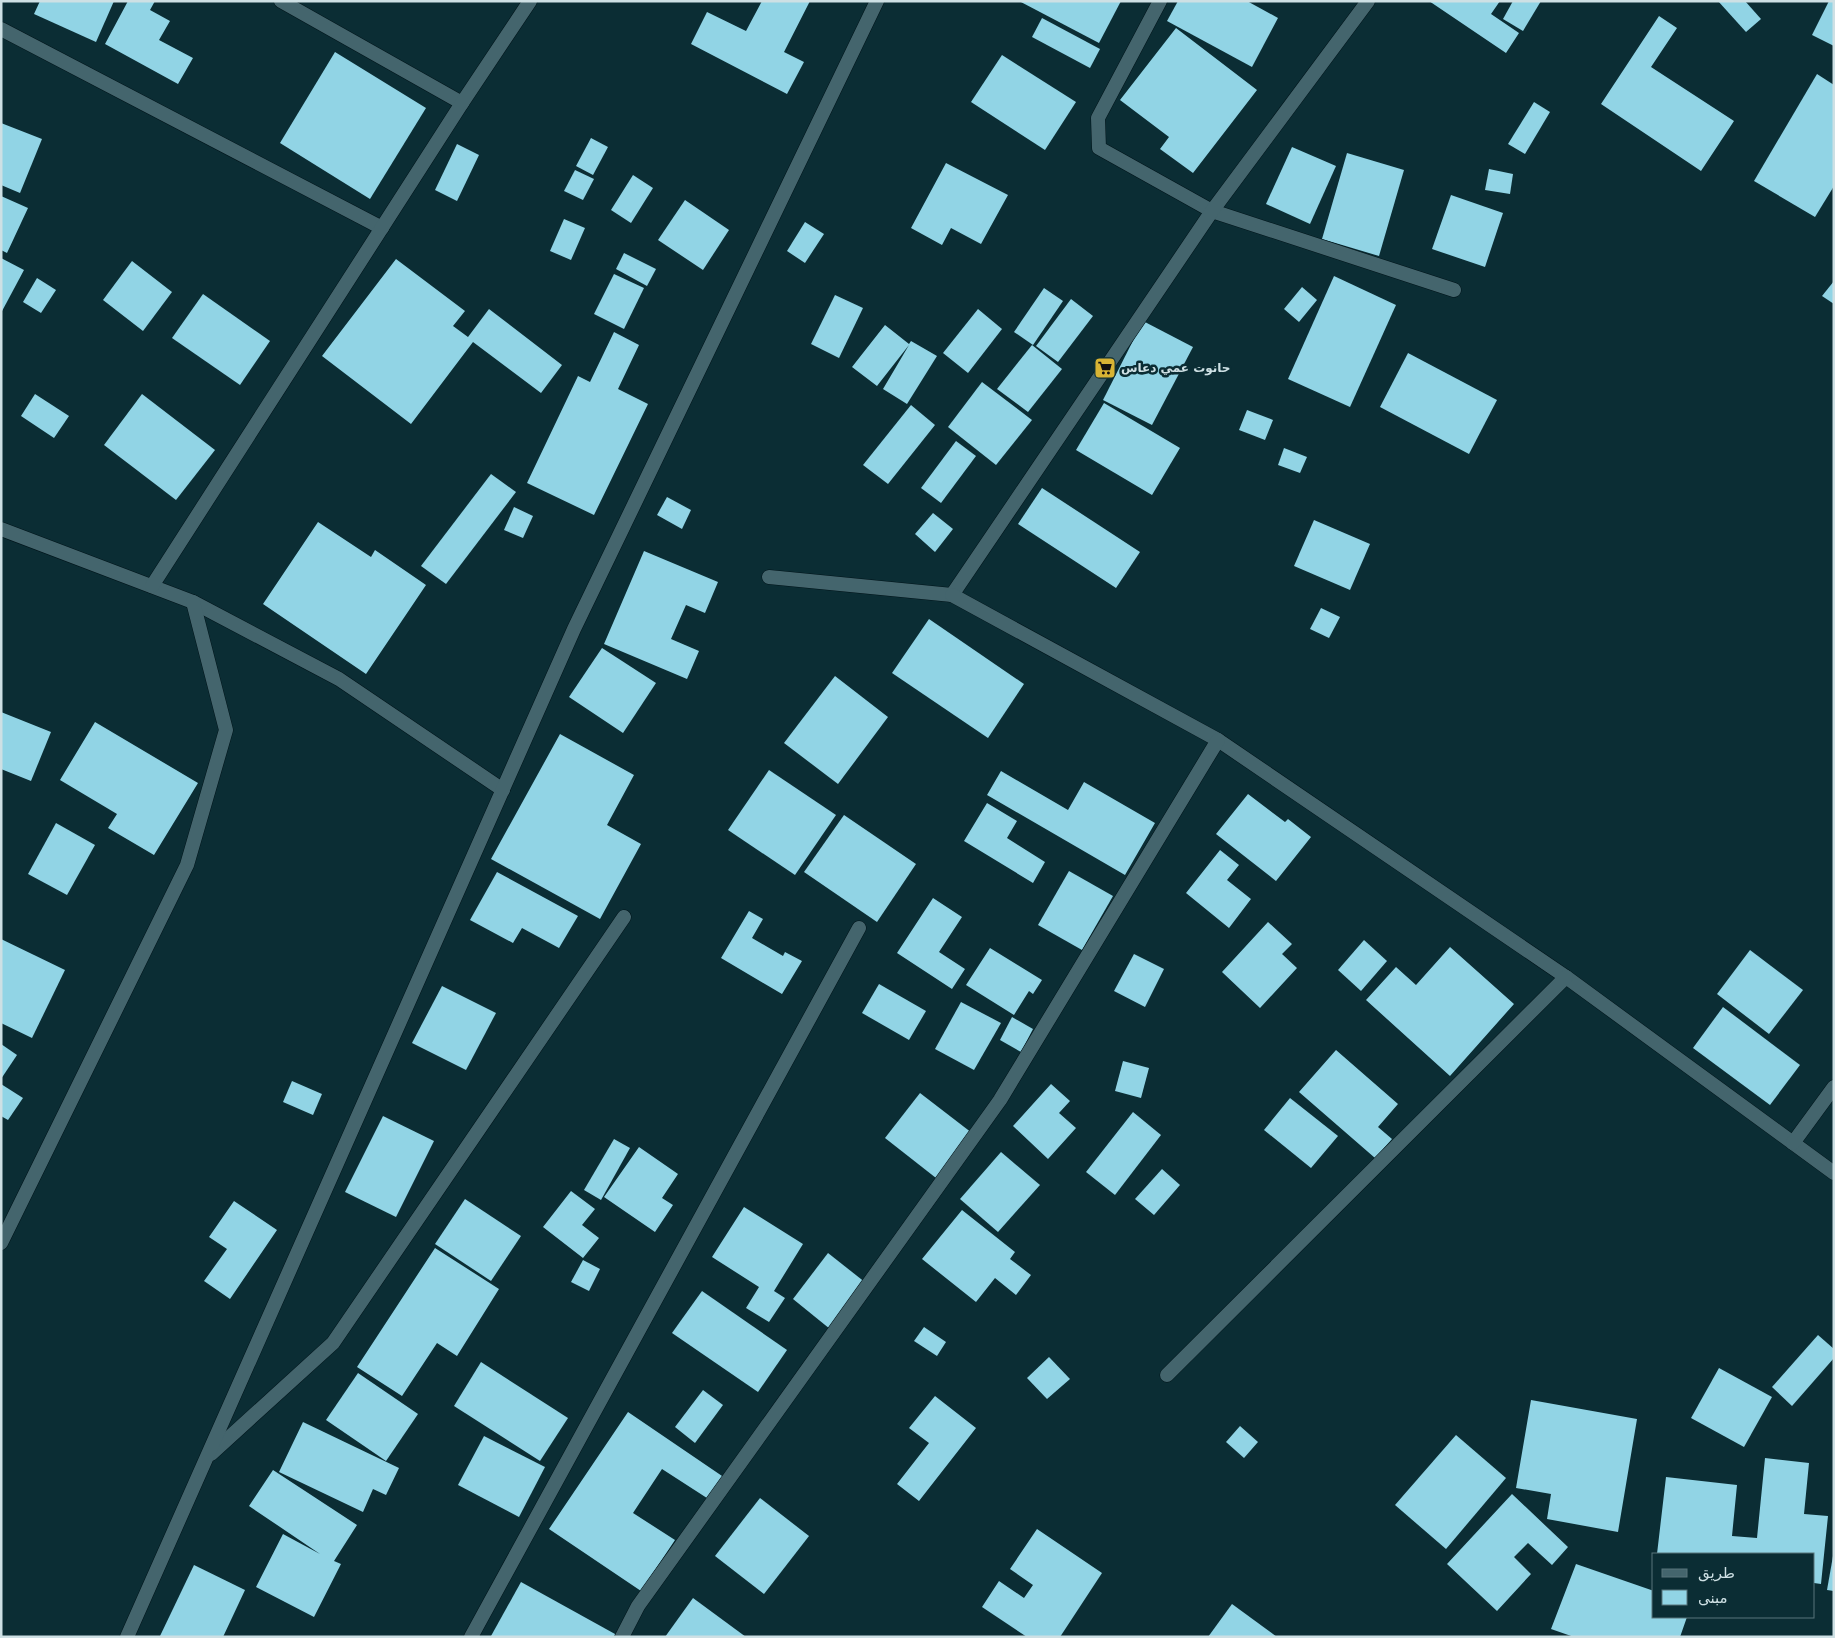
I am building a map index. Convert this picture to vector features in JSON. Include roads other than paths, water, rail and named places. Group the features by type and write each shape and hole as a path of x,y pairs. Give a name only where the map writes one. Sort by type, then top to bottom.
{"street":[{"path":"281,1 462,103"},
{"path":"152,586 462,103 530,1"},
{"path":"127,1637 574,629 877,1"},
{"path":"1160,1 1098,118 1099,148 1212,211 1454,290"},
{"path":"952,595 1212,211 1368,1"},
{"path":"1,29 382,228"},
{"path":"1,529 193,602 339,680 503,790"},
{"path":"768,577 952,595 1218,740 1566,977 1834,1173"},
{"path":"1,1243 187,865 226,730 193,602"},
{"path":"622,1637 638,1606 1000,1100 1218,740"},
{"path":"206,1458 333,1343 624,917"},
{"path":"471,1637 859,928"},
{"path":"1167,1375 1566,977"},
{"path":"1794,1143 1834,1087"}],"place":[{"name":"حانوت عمي دعاس","path":"1105,368"}]}
